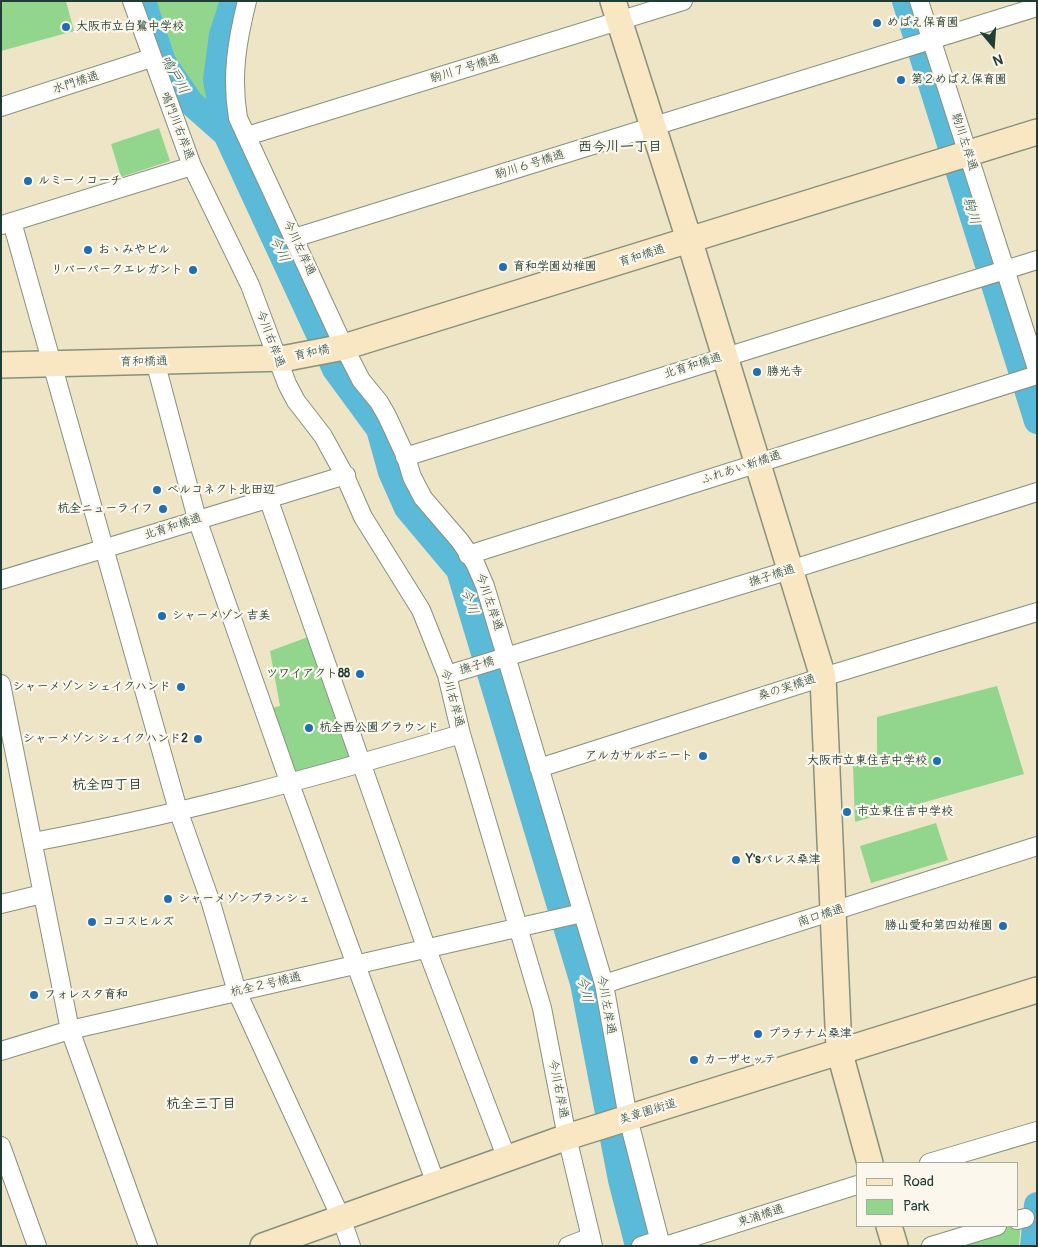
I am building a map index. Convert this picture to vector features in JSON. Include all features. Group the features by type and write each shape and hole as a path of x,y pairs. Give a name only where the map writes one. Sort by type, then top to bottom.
{"street":[{"name":"鳴門川右岸通","path":"132,1 151,58 192,166"},
{"name":"今川左岸通","path":"247,1 236,46 235,98 238,118 294,238 341,347 361,380 379,402 406,457 412,477 423,498 460,541 475,563 485,586 539,768 576,914 604,984 625,1119 662,1244"},
{"name":"駒川７号橋通","path":"247,136 616,11 683,1"},
{"name":"駒川左岸通","path":"919,1 959,157 1002,270 1036,373"},
{"path":"929,41 1037,7"},
{"path":"616,11 690,241 823,677 840,1050 870,1162"},
{"name":"駒川６号橋通","path":"294,238 929,41"},
{"name":"水門橋通","path":"1,107 151,58"},
{"name":"育和橋通","path":"341,347 690,241 1037,132"},
{"path":"192,166 6,223 53,364 103,550 178,810 211,903 237,992 341,1218 351,1246"},
{"name":"今川右岸通","path":"192,166 250,285 282,358 296,401 323,436 345,476 363,517 421,610 447,675 461,734 526,926 542,1008 572,1136 592,1242"},
{"path":"1002,270 1037,260"},
{"name":"北育和橋通","path":"406,457 1002,270"},
{"name":"育和橋","path":"282,358 341,347"},
{"name":"育和橋通","path":"1,365 282,358"},
{"path":"155,361 197,519 290,784 436,1184"},
{"name":"ふれあい新橋通","path":"468,555 1014,382 1036,373"},
{"name":"北育和橋通","path":"1,580 103,550 197,519 345,476"},
{"name":"撫子橋通","path":"507,657 1037,492"},
{"path":"268,498 363,763 426,947 507,1159"},
{"name":"桑の実橋通","path":"539,768 823,677 1037,612"},
{"name":"撫子橋","path":"447,675 507,657"},
{"path":"2,689 70,1030 148,1246"},
{"path":"33,842 115,826 290,784 461,734"},
{"name":"南口橋通","path":"604,984 1037,846"},
{"path":"1,904 42,894"},
{"name":"杭全２号橋通","path":"1,1051 70,1030 576,914"},
{"name":"美章園街道","path":"263,1246 572,1136 840,1050 1037,990"},
{"path":"932,1162 1037,1130"},
{"path":"1,1146 37,1246"},
{"name":"東浦橋通","path":"641,1246 662,1244 856,1185"},
{"path":"889,1227 895,1246"},
{"path":"931,1246 994,1227"},
{"path":"568,1246 592,1242"}],"green space":[{"path":"1,1 66,1 74,31 1,51"},
{"path":"155,1 223,1 215,28 208,69 207,96 209,110 189,88 174,60"},
{"path":"159,128 170,161 121,177 111,144"},
{"path":"308,637 350,755 347,761 301,775 292,771 272,708 280,706 270,651"},
{"path":"997,686 1024,774 855,822 853,764 877,762 877,717"},
{"path":"936,823 948,860 871,883 860,846"},
{"path":"1021,1222 1019,1246 946,1246 1007,1227 1018,1227"}],"waterway":[{"name":"鳴戸川","path":"143,1 163,62 191,103 226,134"},
{"name":"今川","path":"233,1 222,35 216,80 226,134 335,369 379,429 391,472 407,508 459,570 583,983 621,1180 638,1246"},
{"name":"駒川","path":"905,1 1037,421"},
{"name":"駒川","path":"1033,1246 1037,1205"}],"place":[{"name":"めばえ保育園","path":"877,23"},
{"name":"大阪市立白鷺中学校","path":"66,27"},
{"name":"第２めばえ保育園","path":"901,80"},
{"name":"ルミーノコーチ","path":"28,181"},
{"name":"おゝみやビル","path":"88,250"},
{"name":"育和学園幼稚園","path":"503,267"},
{"name":"リバーパークエレガント","path":"193,270"},
{"name":"勝光寺","path":"757,372"},
{"name":"ベルコネクト北田辺","path":"157,490"},
{"name":"杭全ニューライフ","path":"163,509"},
{"name":"シャーメゾン 吉美","path":"162,616"},
{"name":"ツワイアクト88","path":"360,674"},
{"name":"シャーメゾン シェイクハンド","path":"181,687"},
{"name":"杭全西公園グラウンド","path":"309,728"},
{"name":"シャーメゾン シェイクハンド2","path":"198,739"},
{"name":"アルカサルボニート","path":"703,756"},
{"name":"大阪市立東住吉中学校","path":"937,761"},
{"name":"市立東住吉中学校","path":"847,812"},
{"name":"Y'sパレス桑津","path":"736,860"},
{"name":"シャーメゾンブランシェ","path":"168,899"},
{"name":"ココスヒルズ","path":"92,922"},
{"name":"勝山愛和第四幼稚園","path":"1003,926"},
{"name":"フォレスタ育和","path":"34,995"},
{"name":"プラチナム桑津","path":"758,1034"},
{"name":"カーザセッテ","path":"694,1060"}],"district":[{"name":"西今川一丁目","path":"620,147"},
{"name":"杭全四丁目","path":"107,785"},
{"name":"杭全三丁目","path":"201,1104"}]}
